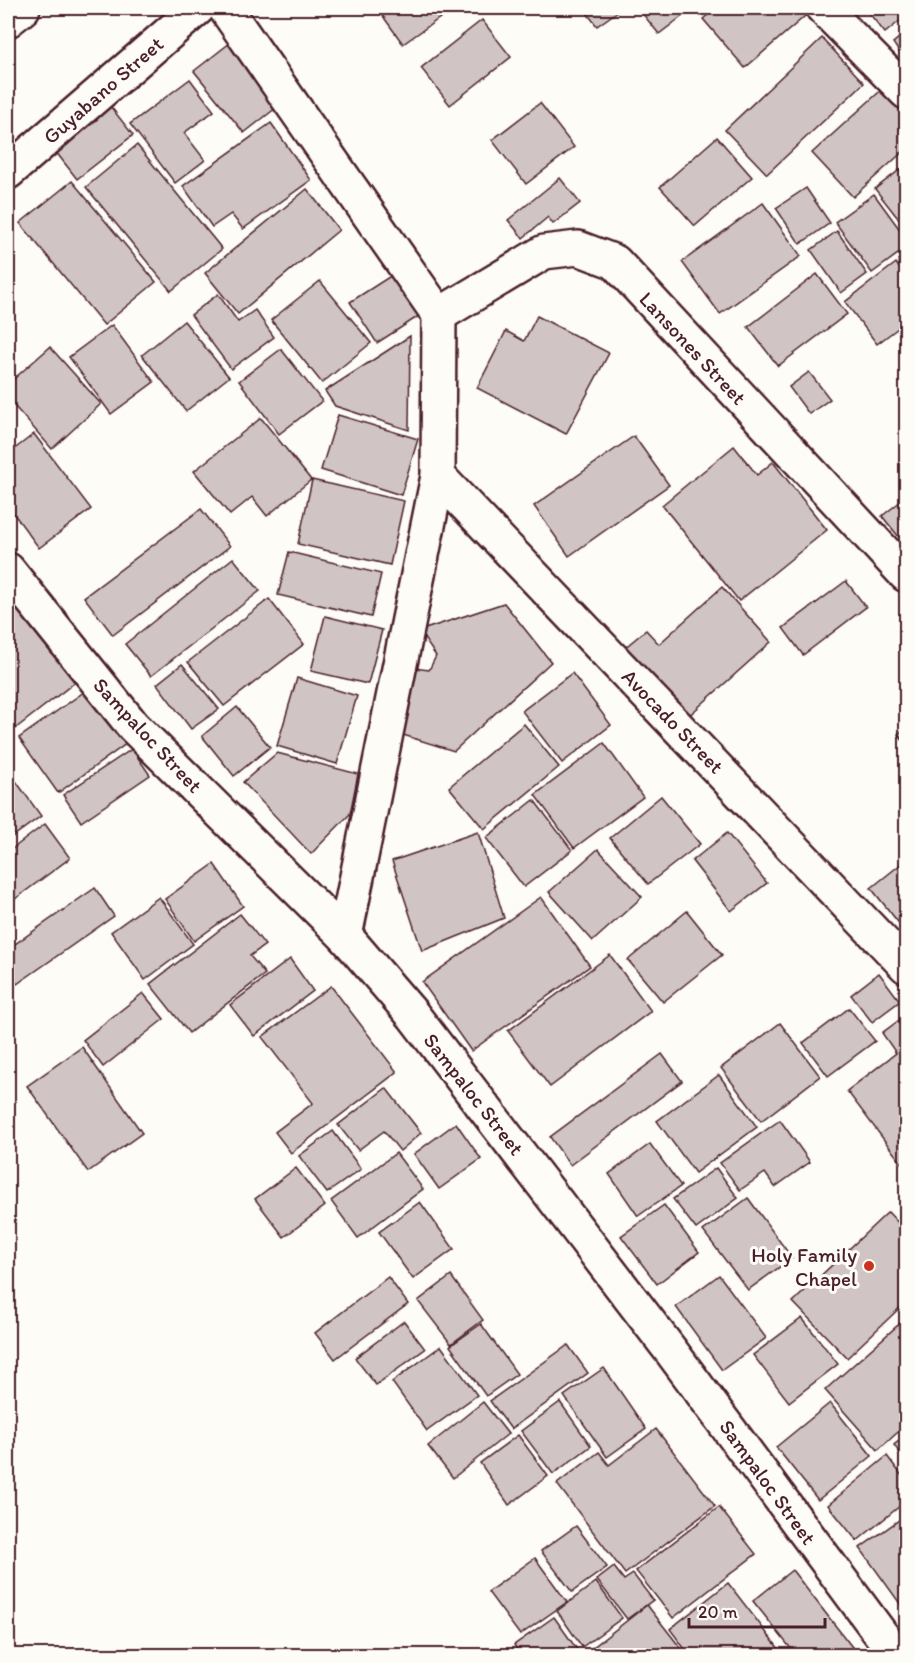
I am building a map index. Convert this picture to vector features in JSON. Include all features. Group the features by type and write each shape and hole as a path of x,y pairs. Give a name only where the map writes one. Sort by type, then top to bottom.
{"street":[{"path":"8,20 23,8"},
{"name":"Guyabano Street","path":"8,172 198,8"},
{"path":"225,8 439,315 438,476 345,936"},
{"path":"823,8 906,92"},
{"name":"Lansones Street","path":"439,315 544,252 578,248 615,262 906,575"},
{"name":"Avocado Street","path":"438,476 906,966"},
{"name":"Sampaloc Street","path":"8,570 133,726 345,936 412,1015 671,1351 897,1656"}],"building":[{"path":"377,8 454,8 403,44"},
{"path":"583,8 620,8 621,9 597,26"},
{"path":"638,8 693,8 659,34"},
{"path":"716,8 808,8 811,11 745,68 703,19"},
{"path":"865,8 906,8 906,16 885,33"},
{"path":"482,20 511,57 450,105 421,68"},
{"path":"906,32 906,62 893,43"},
{"path":"822,38 864,83 767,174 725,130"},
{"path":"235,39 285,101 244,133 194,71"},
{"path":"190,79 214,111 184,133 205,160 175,183 130,124"},
{"path":"889,83 906,102 906,149 853,197 812,153"},
{"path":"107,102 133,135 77,179 52,147"},
{"path":"540,103 574,147 526,184 492,140"},
{"path":"271,123 311,180 243,229 231,214 212,227 183,186"},
{"path":"717,137 752,177 695,226 660,187"},
{"path":"137,145 222,249 171,291 86,187"},
{"path":"906,165 906,226 905,227 875,189"},
{"path":"560,178 580,203 553,224 548,217 523,238 508,220"},
{"path":"72,181 156,282 104,325 20,223"},
{"path":"806,188 830,223 800,244 776,208"},
{"path":"307,189 339,230 238,314 205,273"},
{"path":"874,194 906,238 906,248 872,273 835,222"},
{"path":"763,203 801,256 720,314 682,262"},
{"path":"837,231 867,274 841,293 811,250"},
{"path":"896,263 906,278 906,322 877,344 845,302"},
{"path":"817,274 847,314 778,366 748,327"},
{"path":"392,275 419,316 377,343 350,302"},
{"path":"320,281 371,343 322,383 271,320"},
{"path":"218,294 238,322 255,310 274,337 231,369 191,315"},
{"path":"537,316 609,353 566,434 477,388 506,331 524,341"},
{"path":"184,321 229,377 186,411 142,355"},
{"path":"112,325 154,382 111,414 69,357"},
{"path":"410,336 409,430 335,406 325,391"},
{"path":"50,347 101,404 52,449 8,399 8,384"},
{"path":"281,349 322,401 279,434 239,381"},
{"path":"809,372 830,399 809,414 789,387"},
{"path":"338,415 418,439 401,495 321,470"},
{"path":"261,418 311,480 267,516 252,497 230,515 194,471"},
{"path":"34,434 91,509 39,548 8,506 8,454"},
{"path":"634,436 669,485 569,556 534,506"},
{"path":"734,446 757,475 773,462 827,530 739,601 662,505"},
{"path":"312,480 404,501 390,565 298,544"},
{"path":"906,497 906,540 903,542 882,516"},
{"path":"201,509 230,546 113,635 84,597"},
{"path":"289,552 381,574 371,617 278,595"},
{"path":"233,558 260,591 151,676 125,644"},
{"path":"846,581 866,607 803,655 783,628"},
{"path":"8,587 79,679 11,732 8,727"},
{"path":"722,587 771,642 684,720 622,650 646,630 659,644"},
{"path":"269,599 304,644 224,706 188,662"},
{"path":"504,603 551,662 454,751 400,734 414,668 429,670 436,656 419,631"},
{"path":"325,616 382,630 368,684 311,671"},
{"path":"182,664 219,709 191,729 157,684"},
{"path":"572,673 611,725 562,763 522,711"},
{"path":"297,678 357,696 337,764 277,746"},
{"path":"91,687 130,741 58,793 19,738"},
{"path":"237,707 270,747 234,776 202,736"},
{"path":"524,724 559,767 484,829 449,787"},
{"path":"906,727 906,745 898,734"},
{"path":"604,743 643,797 574,848 535,795"},
{"path":"132,749 150,775 81,822 63,795"},
{"path":"277,753 358,774 350,814 311,854 243,782"},
{"path":"8,770 41,816 8,840"},
{"path":"661,796 700,844 648,884 610,838"},
{"path":"534,800 572,850 524,887 486,838"},
{"path":"45,824 70,858 11,902 8,897 8,852"},
{"path":"478,832 504,918 422,951 392,861"},
{"path":"727,833 767,883 731,911 692,861"},
{"path":"598,849 642,897 593,941 549,892"},
{"path":"906,860 906,932 871,888"},
{"path":"214,864 243,906 194,941 165,899"},
{"path":"95,888 114,916 17,984 8,970 8,949"},
{"path":"159,897 193,944 145,980 111,932"},
{"path":"541,897 590,966 471,1051 422,982"},
{"path":"687,911 722,955 663,1002 628,960"},
{"path":"240,914 265,945 250,956 265,974 189,1033 150,984"},
{"path":"610,955 651,1011 550,1087 508,1031"},
{"path":"290,959 313,991 254,1036 230,1005"},
{"path":"879,973 900,1001 872,1022 851,995"},
{"path":"331,986 397,1072 291,1153 275,1132 313,1103 262,1037"},
{"path":"143,993 164,1019 103,1067 83,1040"},
{"path":"849,1008 875,1041 828,1076 803,1043"},
{"path":"906,1015 906,1169 847,1091 896,1053 882,1033"},
{"path":"780,1023 820,1076 761,1121 721,1068"},
{"path":"82,1047 142,1133 88,1172 27,1086"},
{"path":"662,1054 682,1081 570,1165 550,1137"},
{"path":"719,1075 757,1127 695,1173 657,1121"},
{"path":"386,1088 421,1133 400,1151 384,1131 358,1150 338,1125"},
{"path":"780,1120 810,1162 775,1187 765,1173 740,1190 720,1163"},
{"path":"456,1123 481,1159 439,1189 414,1154"},
{"path":"333,1131 361,1169 327,1193 299,1156"},
{"path":"650,1144 681,1186 638,1216 609,1174"},
{"path":"396,1153 423,1189 358,1238 331,1201"},
{"path":"296,1168 325,1206 284,1237 255,1199"},
{"path":"716,1168 738,1198 696,1229 673,1199"},
{"path":"748,1198 792,1258 748,1290 703,1231"},
{"path":"420,1202 454,1249 413,1279 379,1232"},
{"path":"664,1205 699,1252 657,1284 621,1236"},
{"name":"Holy Family Chapel","path":"888,1212 906,1231 906,1302 847,1358 793,1302"},
{"path":"719,1275 766,1338 722,1370 676,1307"},
{"path":"451,1276 483,1320 451,1344 418,1301"},
{"path":"388,1277 408,1304 335,1359 315,1333"},
{"path":"802,1318 838,1364 789,1402 753,1355"},
{"path":"906,1318 906,1425 878,1450 825,1390"},
{"path":"404,1321 425,1349 376,1385 355,1358"},
{"path":"481,1324 517,1374 486,1396 450,1346"},
{"path":"568,1345 588,1373 511,1429 490,1401"},
{"path":"441,1346 477,1395 427,1431 392,1382"},
{"path":"604,1368 646,1429 607,1457 564,1396"},
{"path":"483,1402 508,1434 453,1478 428,1446"},
{"path":"560,1402 591,1446 553,1474 521,1431"},
{"path":"830,1403 872,1456 818,1500 776,1447"},
{"path":"656,1429 715,1506 625,1574 557,1484 599,1452 609,1465"},
{"path":"518,1435 548,1476 509,1505 480,1463"},
{"path":"906,1435 906,1462 894,1445"},
{"path":"887,1456 906,1481 906,1501 857,1541 828,1505"},
{"path":"719,1507 756,1554 673,1618 636,1571"},
{"path":"906,1515 906,1612 860,1548"},
{"path":"576,1526 607,1567 572,1592 541,1551"},
{"path":"535,1558 567,1602 520,1635 488,1592"},
{"path":"614,1567 624,1580 633,1574 653,1600 627,1619 597,1580"},
{"path":"792,1570 859,1656 784,1656 792,1650 753,1601"},
{"path":"596,1582 622,1618 582,1647 557,1611"},
{"path":"728,1583 779,1649 771,1656 690,1656 670,1629"},
{"path":"647,1605 687,1656 590,1656 587,1652"},
{"path":"554,1617 581,1655 521,1656 514,1645"}],"place":[{"name":"Holy Family Chapel","path":"869,1266"}]}
